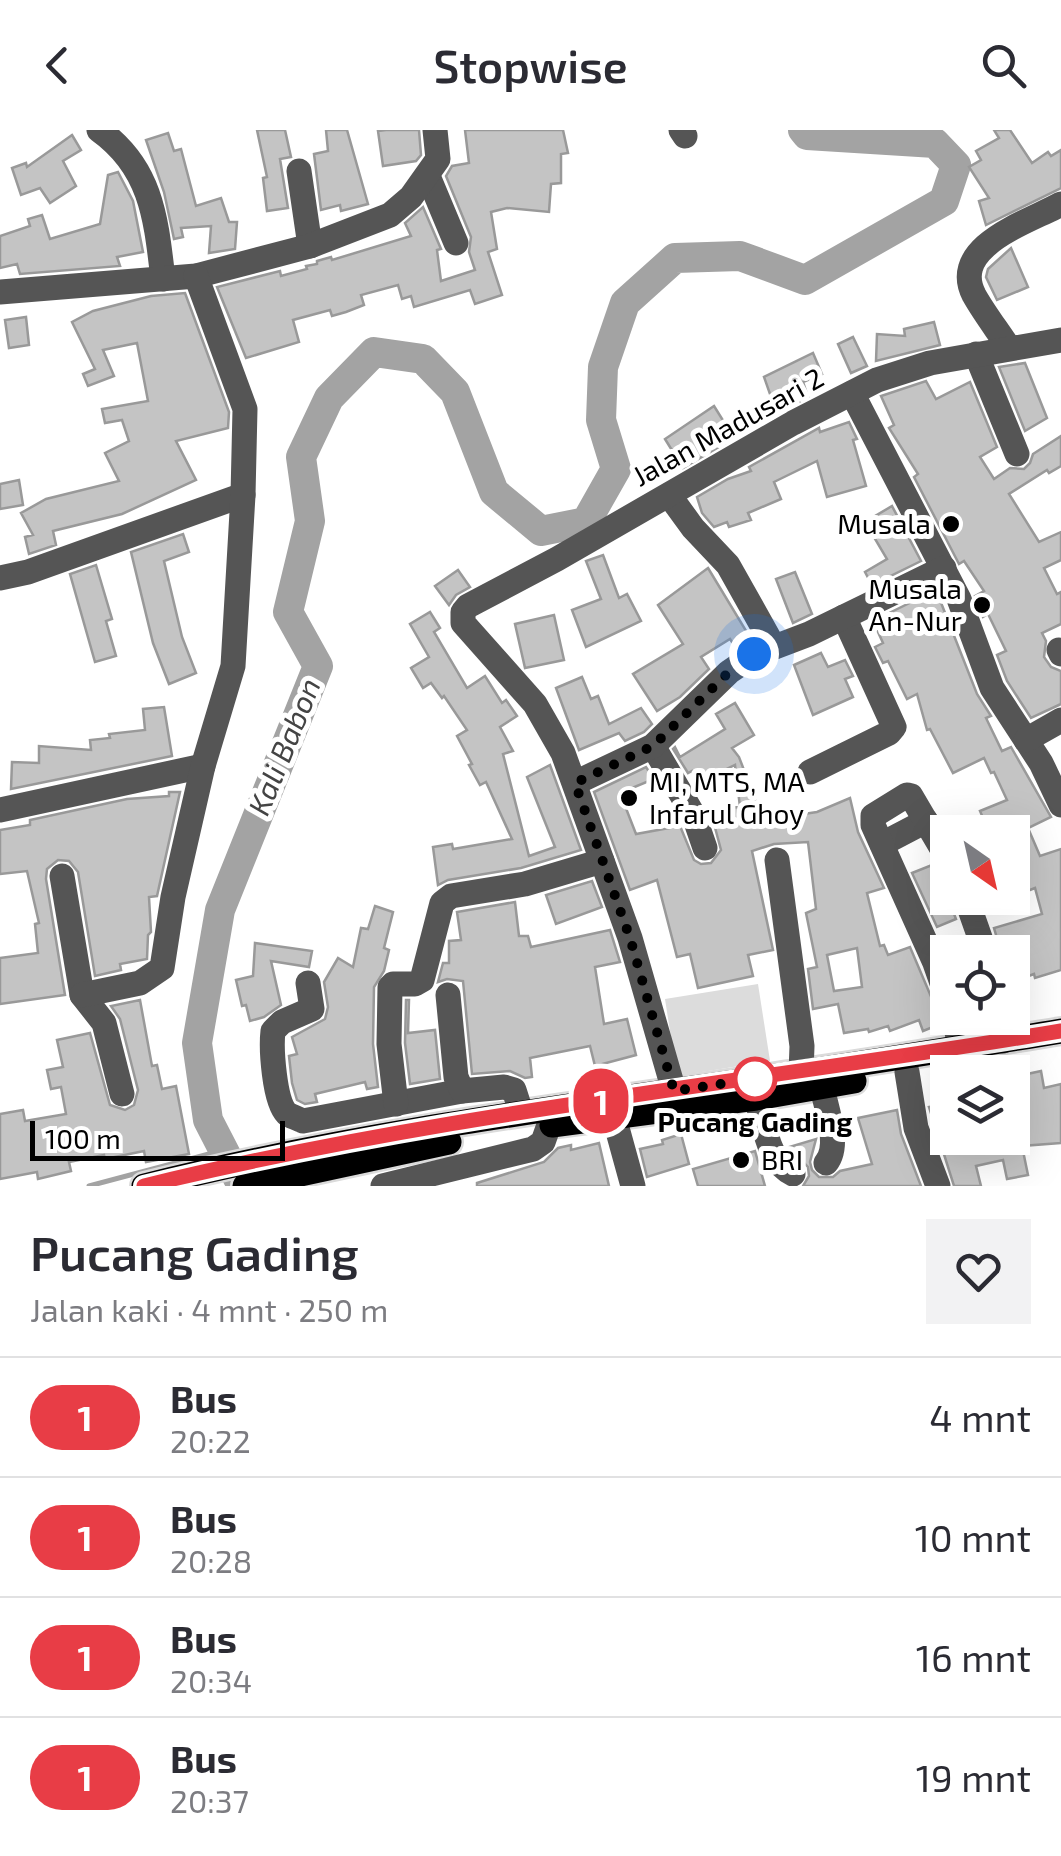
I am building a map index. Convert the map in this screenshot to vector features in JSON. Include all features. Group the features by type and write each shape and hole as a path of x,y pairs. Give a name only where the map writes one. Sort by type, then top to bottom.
{"main road":[{"path":"1030,1029 1061,1030"},
{"path":"147,1185 756,1098 812,1080 960,1047 987,1035"},
{"path":"245,1186 331,1156 521,1112 674,1091 907,1072 1061,1046"}],"street":[{"path":"99,130 118,145 147,190 156,217 163,279"},
{"path":"0,292 196,276 310,246 390,215 411,197 438,160 434,130"},
{"path":"299,171 310,246"},
{"path":"428,176 456,242"},
{"path":"1009,348 974,294 969,270 972,261 985,245 1061,204"},
{"path":"82,996 140,983 162,968 204,766 233,666 245,408 196,276"},
{"name":"Jalan Madusari 2","path":"575,783 535,704 468,630 462,619 468,606 852,393 902,371 1061,340"},
{"path":"976,354 1016,454"},
{"path":"852,393 944,568 992,688 1061,805"},
{"path":"0,578 28,572 243,495"},
{"path":"669,495 728,565 774,647"},
{"path":"674,1091 630,938 575,783 653,746 741,662 944,568"},
{"path":"810,772 894,727 844,617"},
{"path":"1026,740 1061,720"},
{"path":"653,746 694,816 705,848"},
{"path":"0,810 204,766"},
{"path":"930,828 913,798 907,795 872,816 930,953"},
{"path":"396,1104 389,1044 390,988 393,984 415,984 422,980 442,902 450,896 525,884 602,860"},
{"path":"777,860 800,1027 833,1146 832,1158 826,1163"},
{"path":"62,876 82,996 104,1023 122,1094"},
{"path":"308,983 312,1010 282,1022 272,1031 272,1055 282,1105 288,1114 303,1121 504,1087 514,1090 521,1112"},
{"path":"448,996 456,1077 462,1092"},
{"path":"957,1035 960,1047"},
{"path":"907,1072 916,1128 938,1186"},
{"path":"756,1098 775,1159 784,1170 794,1174"},
{"path":"614,1117 633,1186"},
{"path":"395,1185 533,1149 543,1142 549,1126"}],"shaded area":[{"path":"758,984 770,1061 677,1076 665,999"}],"building":[{"path":"257,130 285,130 291,157 280,159 288,208 267,211 263,178 267,177"},
{"path":"326,130 347,130 368,204 341,211 340,205 321,210 314,154 328,151"},
{"path":"419,130 421,155 416,161 383,166 378,131"},
{"path":"465,130 563,130 568,153 561,154 561,183 551,184 549,212 507,208 491,212 497,249 488,252 502,295 475,304 470,290 414,307 411,296 402,299 398,285 361,295 364,305 346,312 332,316 330,310 293,320 299,342 246,358 217,287 280,271 281,276 307,269 317,261 411,236 405,223 423,207 441,249 437,250 441,281 475,270 469,252 471,237 446,176 452,166 469,163"},
{"path":"994,130 1010,130 1032,163 1048,152 1051,156 1061,150 1061,188 986,225 979,201 989,198 969,167 981,160 976,151 999,138"},
{"path":"168,133 174,151 181,149 196,206 221,198 229,222 237,222 235,249 209,253 211,226 181,228 183,237 174,239 164,192 146,140"},
{"path":"72,135 81,150 63,161 76,186 50,203 40,188 21,195 12,168 26,163 27,167"},
{"path":"118,172 133,201 143,252 117,257 120,266 20,274 17,264 0,268 0,236 30,226 28,219 42,215 50,239 100,224 108,175"},
{"path":"1011,248 1028,287 997,300 986,277 988,269"},
{"path":"185,293 229,412 228,428 176,441 196,480 122,514 53,531 56,545 29,554 25,537 33,535 21,513 46,499 119,481 105,453 129,441 122,420 105,423 102,409 148,401 137,343 103,350 114,376 88,386 83,374 95,369 72,322 93,311 151,296"},
{"path":"26,317 29,345 9,348 5,320"},
{"path":"934,322 940,345 876,361 877,334 905,336 904,329"},
{"path":"853,337 867,366 851,373 838,344"},
{"path":"813,353 822,374 803,382 808,397 777,414 764,377"},
{"path":"1025,363 1047,418 1025,431 999,367"},
{"path":"926,381 936,399 970,382 997,447 980,457 994,479 1010,468 1024,469 1033,454 1061,436 1061,466 1049,473 1047,470 1009,494 1039,542 1061,532 1061,560 1044,568 1057,594 1061,592 1061,624 1042,633 1046,641 1044,657 1051,667 1061,671 1061,704 1031,718 1007,681 997,655 1006,651 988,614 983,617 975,596 984,591 964,561 959,564 914,477 918,474 889,428 894,425 881,396"},
{"path":"714,406 734,438 683,468 665,439"},
{"path":"849,422 857,439 853,440 866,486 827,497 817,461 774,482 781,499 748,513 751,520 714,527 702,513 697,497 751,471 749,467 819,428 820,432"},
{"path":"19,480 23,505 0,509 0,484"},
{"path":"892,506 921,561 872,585 865,572 887,559 865,522"},
{"path":"183,534 189,552 164,561 182,637 196,673 169,684 153,643 131,552"},
{"path":"603,555 619,598 627,594 641,621 586,647 572,610 601,599 586,561"},
{"path":"96,565 112,619 106,621 116,656 95,662 70,574"},
{"path":"708,568 751,639 736,648 730,639 701,657 709,669 680,697 657,711 633,674 683,644 658,605"},
{"path":"458,570 470,587 456,595 449,605 435,586"},
{"path":"795,572 812,614 793,623 776,579"},
{"path":"936,590 977,694 991,716 986,718 1002,751 1011,747 1051,817 1030,827 1030,815 982,815 980,811 1007,800 994,772 991,773 984,758 953,773 930,729 927,730 917,694 907,699 888,661 883,663 875,647 883,643 873,621"},
{"path":"430,612 440,628 434,632 467,688 485,676 502,703 506,700 517,716 500,727 513,751 503,754 529,856 555,847 527,777 550,765 581,850 521,868 438,885 433,847 452,844 453,849 512,839 486,782 480,785 457,736 467,730 444,696 431,683 423,688 411,668 429,657 410,624"},
{"path":"554,615 564,660 525,668 515,624"},
{"path":"821,653 828,667 845,660 853,676 845,679 853,697 813,715 794,665"},
{"path":"582,677 591,699 598,696 609,724 641,708 652,724 625,741 619,733 579,750 556,688"},
{"path":"735,703 754,735 732,748 763,820 817,812 850,798 858,832 884,888 867,893 880,946 884,945 888,955 910,947 930,994 930,1028 923,1031 919,1020 890,1031 888,1026 844,1033 838,1004 813,1009 808,969 817,967 806,913 816,909 808,842 774,844 752,851 773,950 748,955 753,976 698,988 690,954 677,957 657,880 630,890 594,792 646,767 654,779 620,793 636,834 680,826 694,860 711,863 721,850 710,809 740,807 735,765 698,783 673,749 680,757 725,729 716,714","holes":["857,948 862,987 834,991 827,955"]},
{"path":"164,707 172,756 11,789 12,762 39,763 39,746 91,750 90,740 145,730 143,709"},
{"path":"169,792 180,792 157,896 149,897 151,932 147,959 120,964 121,970 95,976 78,872 69,861 58,860 47,869 46,879 65,995 0,1004 0,958 38,953 35,924 39,923 27,871 0,874 0,830 127,799 169,796"},
{"path":"1030,833 1040,856 1061,849 1061,970 1035,978 1034,974 1030,975 1030,935 996,935 994,928 1042,914 1035,888 1030,890"},
{"path":"930,866 930,912 912,873"},
{"path":"592,881 602,907 556,924 546,895"},
{"path":"515,902 519,936 528,936 531,947 610,930 620,962 595,967 604,1024 627,1019 636,1055 595,1066 590,1046 530,1058 532,1077 510,1071 472,1074 463,981 438,982 443,963 449,963 449,941 461,940 457,912"},
{"path":"375,906 393,912 384,948 389,950 384,971 374,987 373,1044 378,1087 367,1089 365,1082 315,1094 317,1102 305,1104 297,1100 292,1083 289,1056 297,1054 292,1037 325,1019 328,1007 324,982 338,958 353,967 361,928 368,929"},
{"path":"931,915 954,915 956,919 937,927"},
{"path":"255,943 312,951 309,967 271,961 281,1005 250,1021 236,980 253,976"},
{"path":"140,1000 152,1066 157,1065 162,1089 176,1086 189,1154 146,1162 144,1151 105,1159 104,1155 69,1162 71,1171 38,1179 37,1172 0,1179 0,1114 23,1110 25,1121 66,1114 61,1087 51,1089 47,1070 63,1067 57,1040 90,1033 110,1105 125,1110 134,1105 138,1090 120,1019 111,1006"},
{"path":"406,1000 408,1033 435,1030 440,1079 410,1084 405,1043"},
{"path":"1041,1071 1044,1088 1061,1084 1061,1143 1030,1145 1030,1073"},
{"path":"897,1110 901,1134 921,1186 803,1186 809,1176 808,1167 789,1147 816,1139 810,1162 819,1177 833,1177 840,1171 872,1164 858,1118"},
{"path":"681,1134 689,1164 647,1177 640,1149 663,1144 662,1140"},
{"path":"599,1143 609,1186 477,1186 544,1162 558,1148 571,1145 571,1150"},
{"name":"BRI","path":"755,1151 765,1186 698,1186 693,1169"},
{"path":"944,1155 1024,1155 1028,1175 1007,1179 1003,1160 976,1166 981,1186 954,1186"}],"waterway":[{"name":"Kali Babon","path":"242,1186 208,1120 197,1043 220,910 318,666 288,612 310,521 301,457 329,398 374,352 423,359 455,392 494,492 541,531 586,522 616,469 601,420 603,367 625,303 675,258 740,256 805,280 944,201 956,165 935,143 807,135 803,130"},
{"path":"89,1186 224,1150"}],"bus line":[{"name":"1","path":"144,1186 328,1146 521,1112 1061,1031"}],"place":[{"name":"Musala","path":"951,524"},
{"name":"Musala An-Nur","path":"982,605"},
{"name":"MI, MTS, MA Infarul Ghoy","path":"629,798"},
{"name":"Pucang Gading","path":"755,1079"},
{"name":"BRI","path":"741,1160"}],"route":[{"path":"754,654 729,672 653,746 575,783 630,938 674,1091 761,1078 755,1079"}]}
